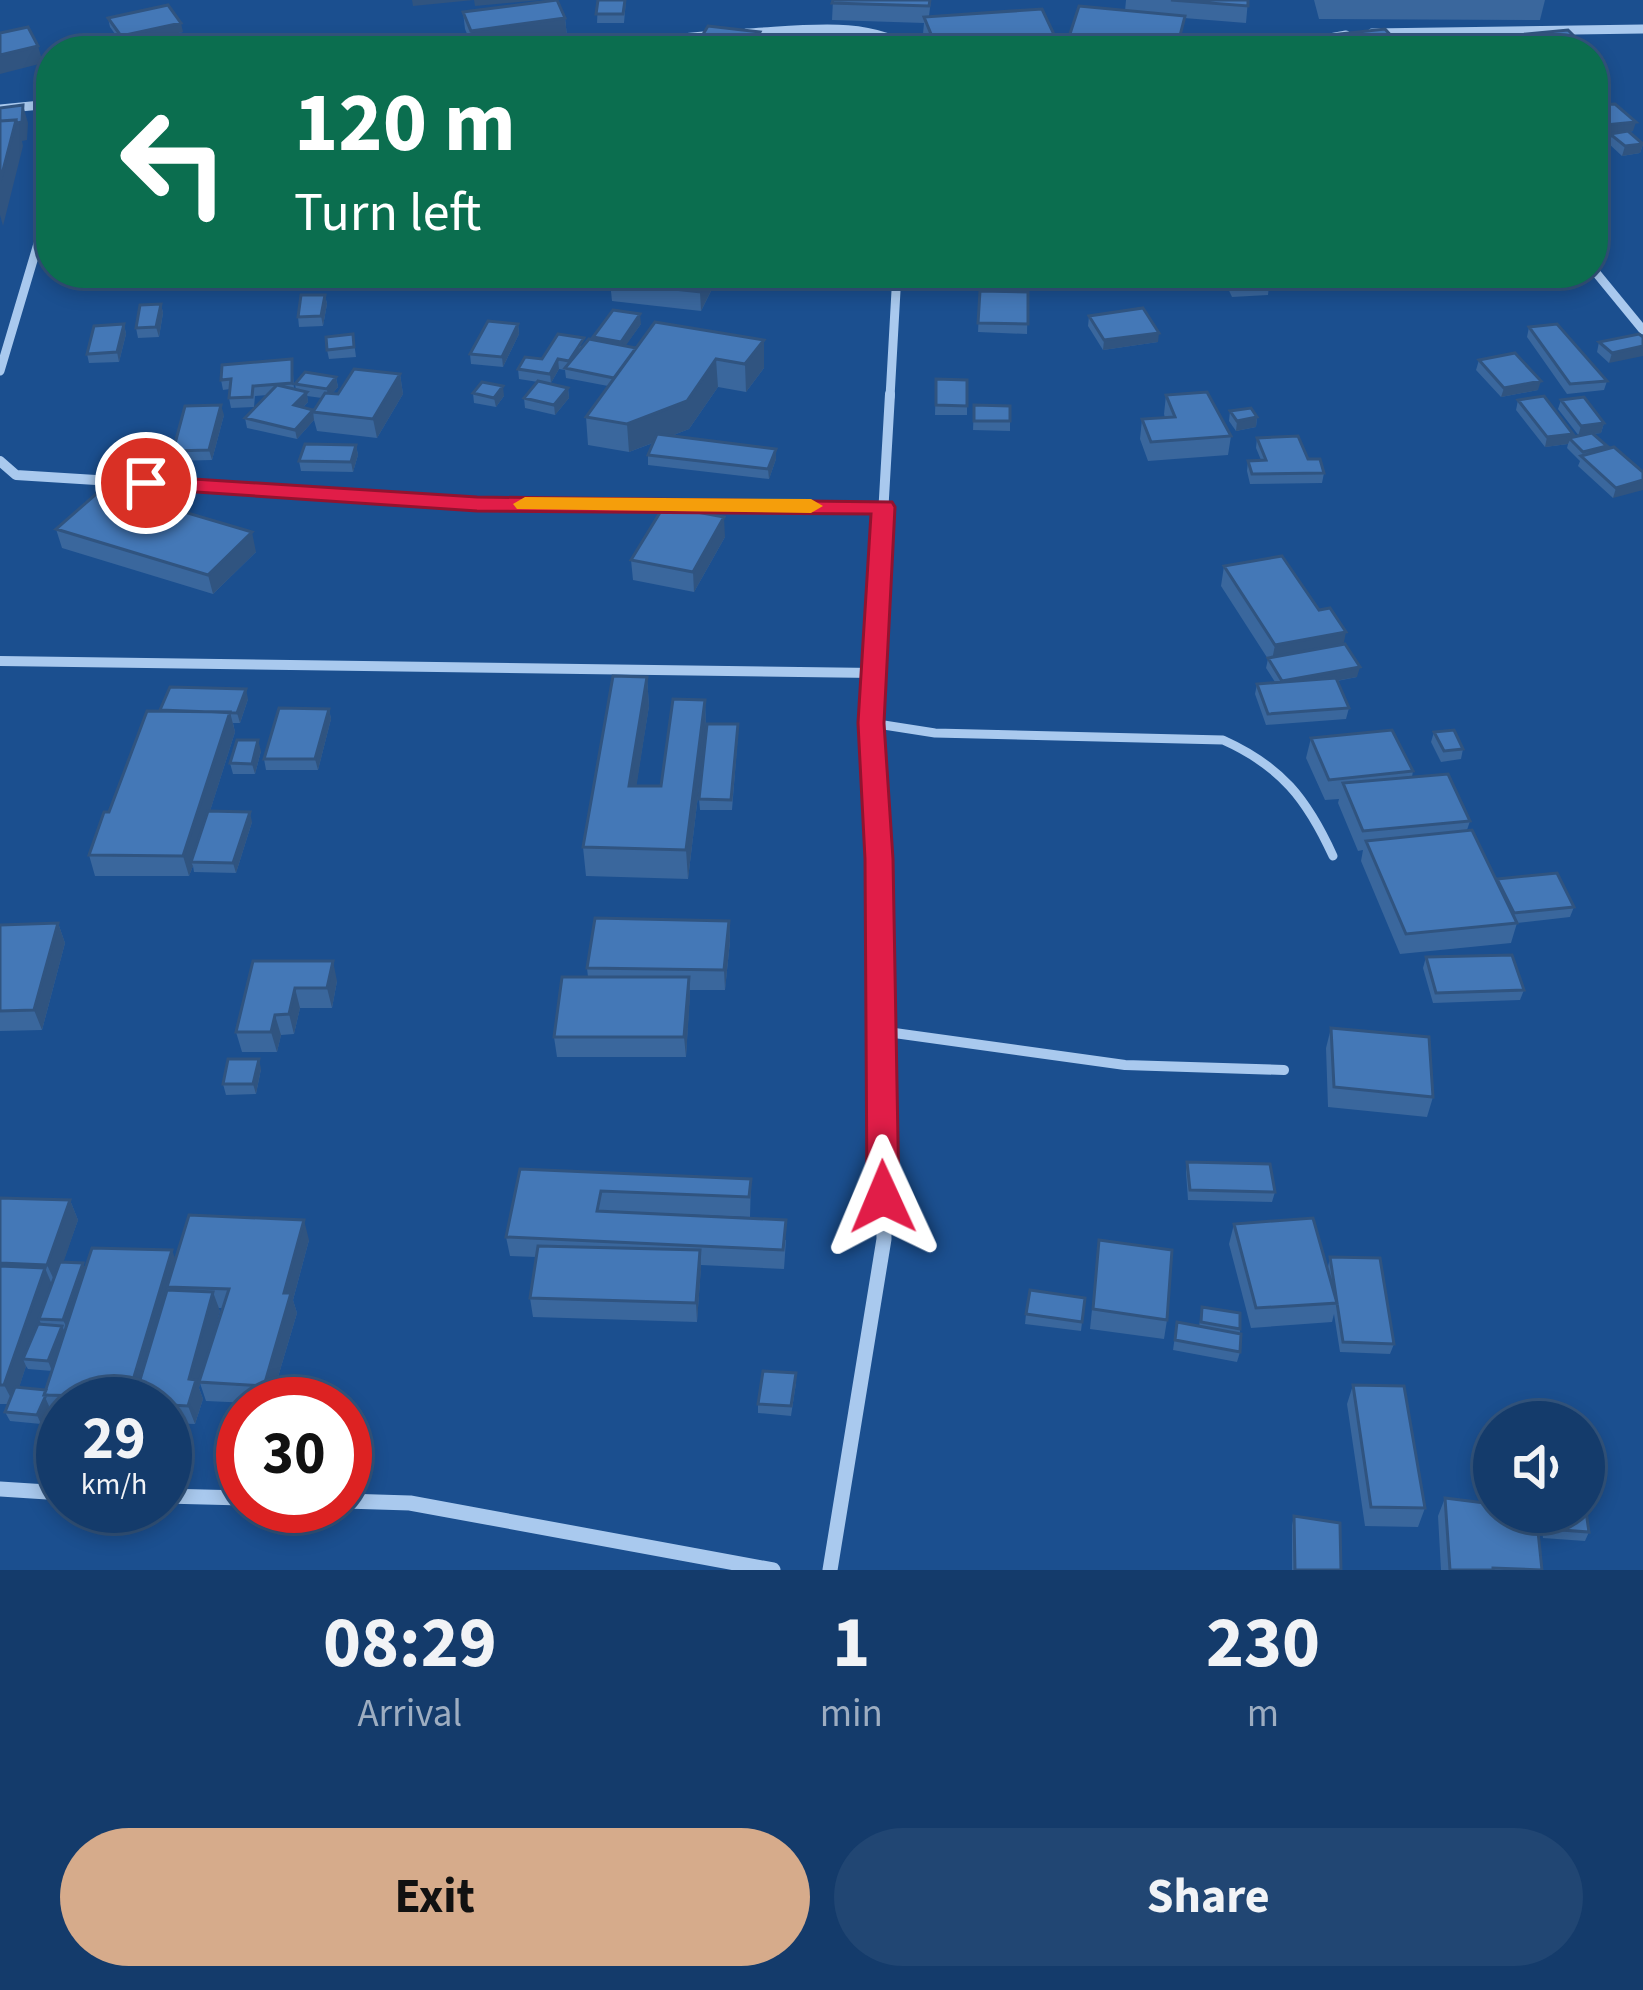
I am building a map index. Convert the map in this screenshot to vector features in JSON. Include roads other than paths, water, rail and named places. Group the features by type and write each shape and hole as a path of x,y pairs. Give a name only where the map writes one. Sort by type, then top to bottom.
{"street":[{"path":"1347,36 1643,29"},
{"path":"744,33 884,36"},
{"path":"709,36 720,35"},
{"path":"0,109 36,105"},
{"path":"0,371 36,250"},
{"path":"1608,287 1643,330"},
{"path":"830,1570 884,1239 879,859 871,723 896,288"},
{"path":"0,461 16,475 477,504 883,507"},
{"path":"0,661 874,673"},
{"path":"0,1489 36,1491"},
{"path":"372,1502 410,1503 773,1570"}],"lane":[{"path":"871,723 935,733 1222,740 1263,757 1305,794 1334,856"},
{"path":"880,1031 1125,1066 1284,1070"}]}
